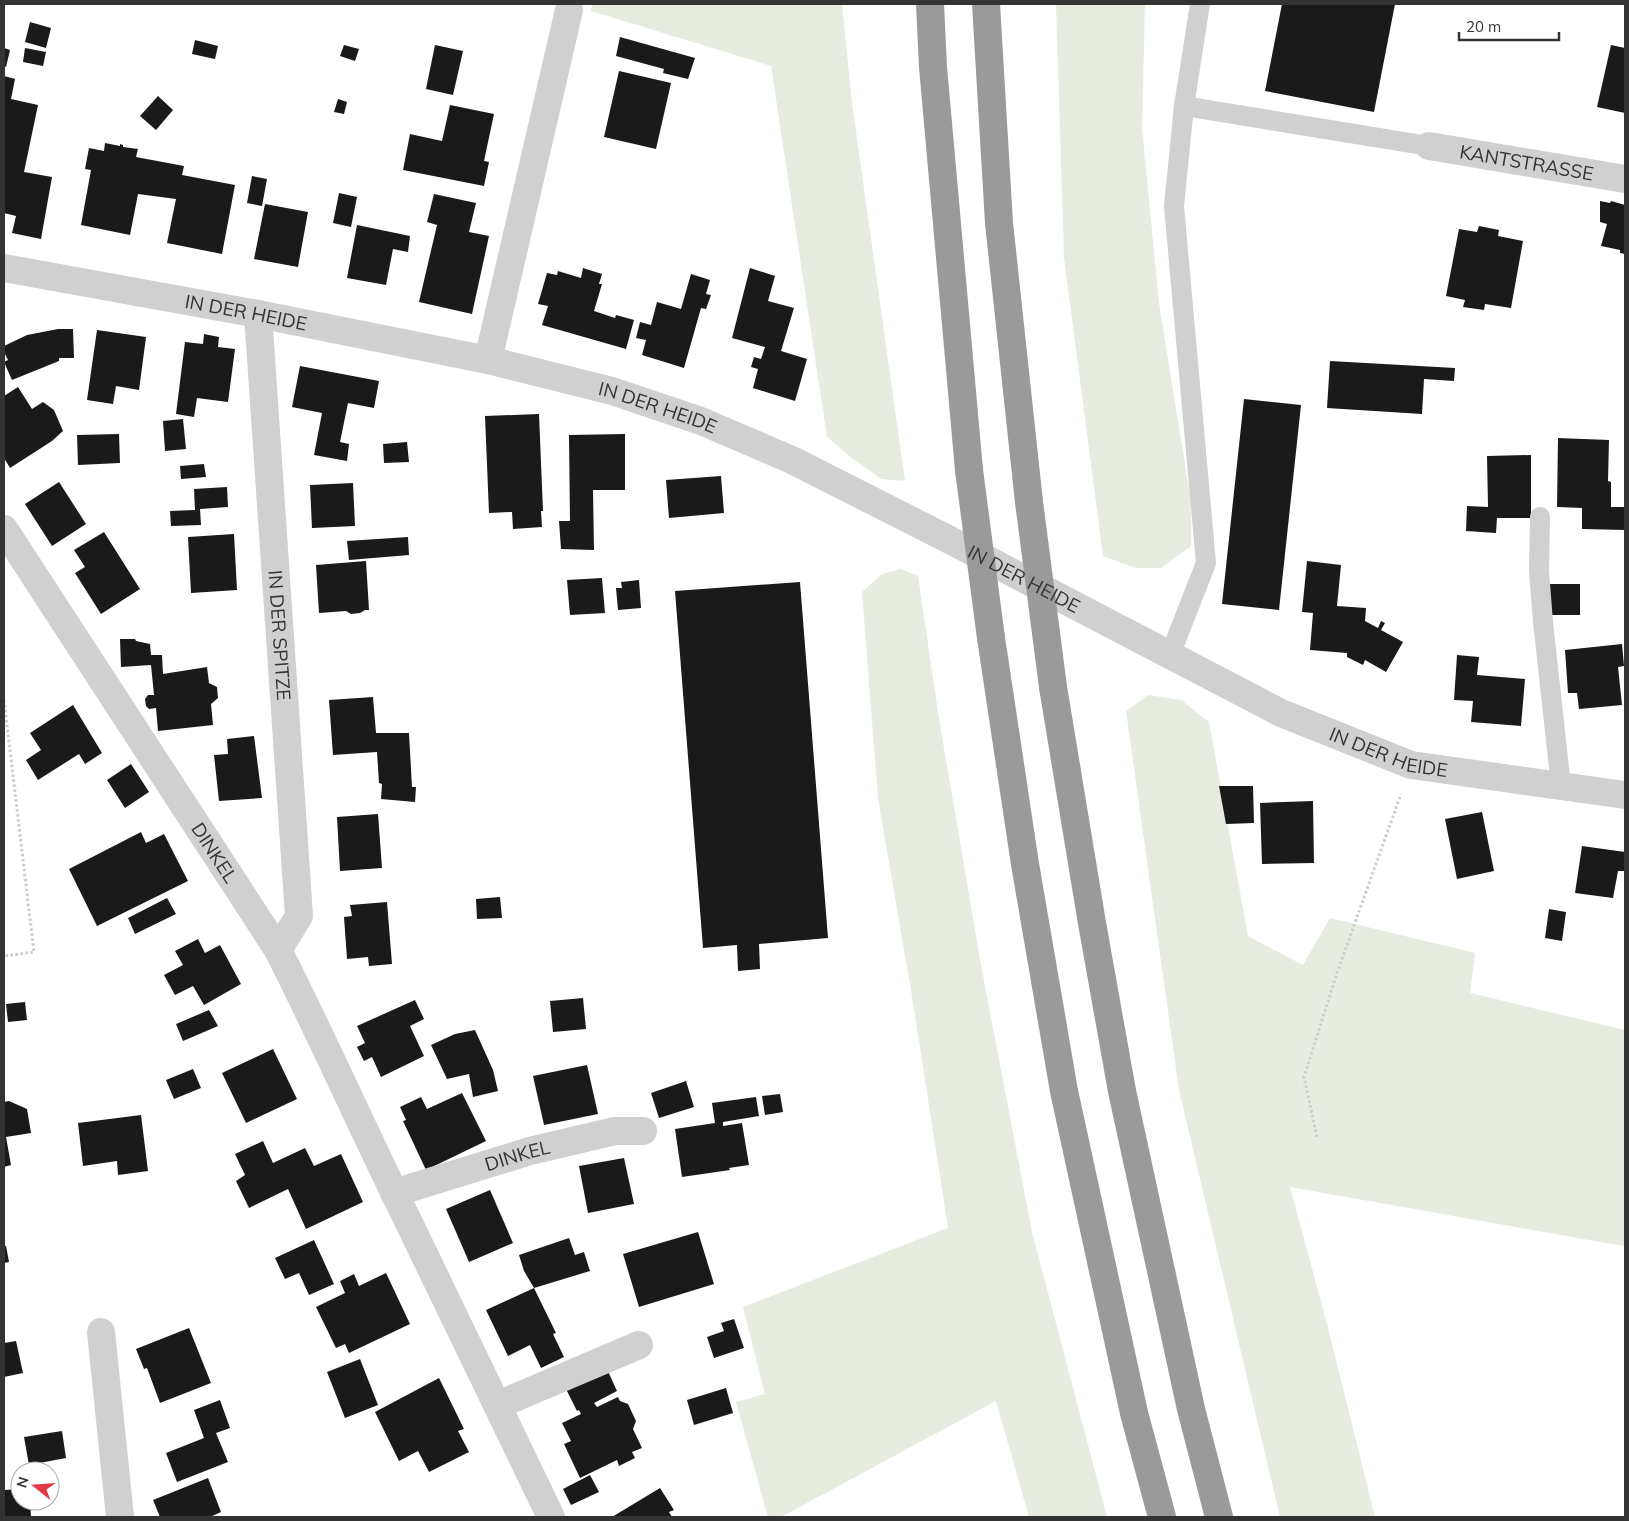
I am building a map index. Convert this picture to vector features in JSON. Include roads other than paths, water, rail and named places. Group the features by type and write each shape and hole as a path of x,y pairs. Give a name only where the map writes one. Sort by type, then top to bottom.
{"highway":[{"path":"930,4 933,67 969,470 991,638 1025,864 1064,1091 1134,1413 1162,1517"},
{"path":"986,4 999,223 1029,502 1054,687 1092,923 1122,1091 1191,1408 1219,1517"}],"street":[{"path":"488,360 569,10"},
{"name":"KANTSTRASSE","path":"1429,146 1625,179"},
{"name":"IN DER HEIDE","path":"4,268 258,314 488,360 612,391 702,421 792,460 944,537 1281,714 1411,765 1625,796"},
{"name":"IN DER SPITZE","path":"258,314 299,916 278,950"},
{"name":"DINKEL","path":"4,529 278,950 551,1517"},
{"name":"DINKEL","path":"394,1193 530,1151 615,1131 644,1131"},
{"path":"101,1332 120,1517"},
{"path":"498,1404 639,1345"}],"lane":[{"path":"1170,655 1206,563 1174,206 1184,106 1200,4"},
{"path":"1184,106 1429,146"},
{"path":"1540,518 1539,571 1561,786"}]}
